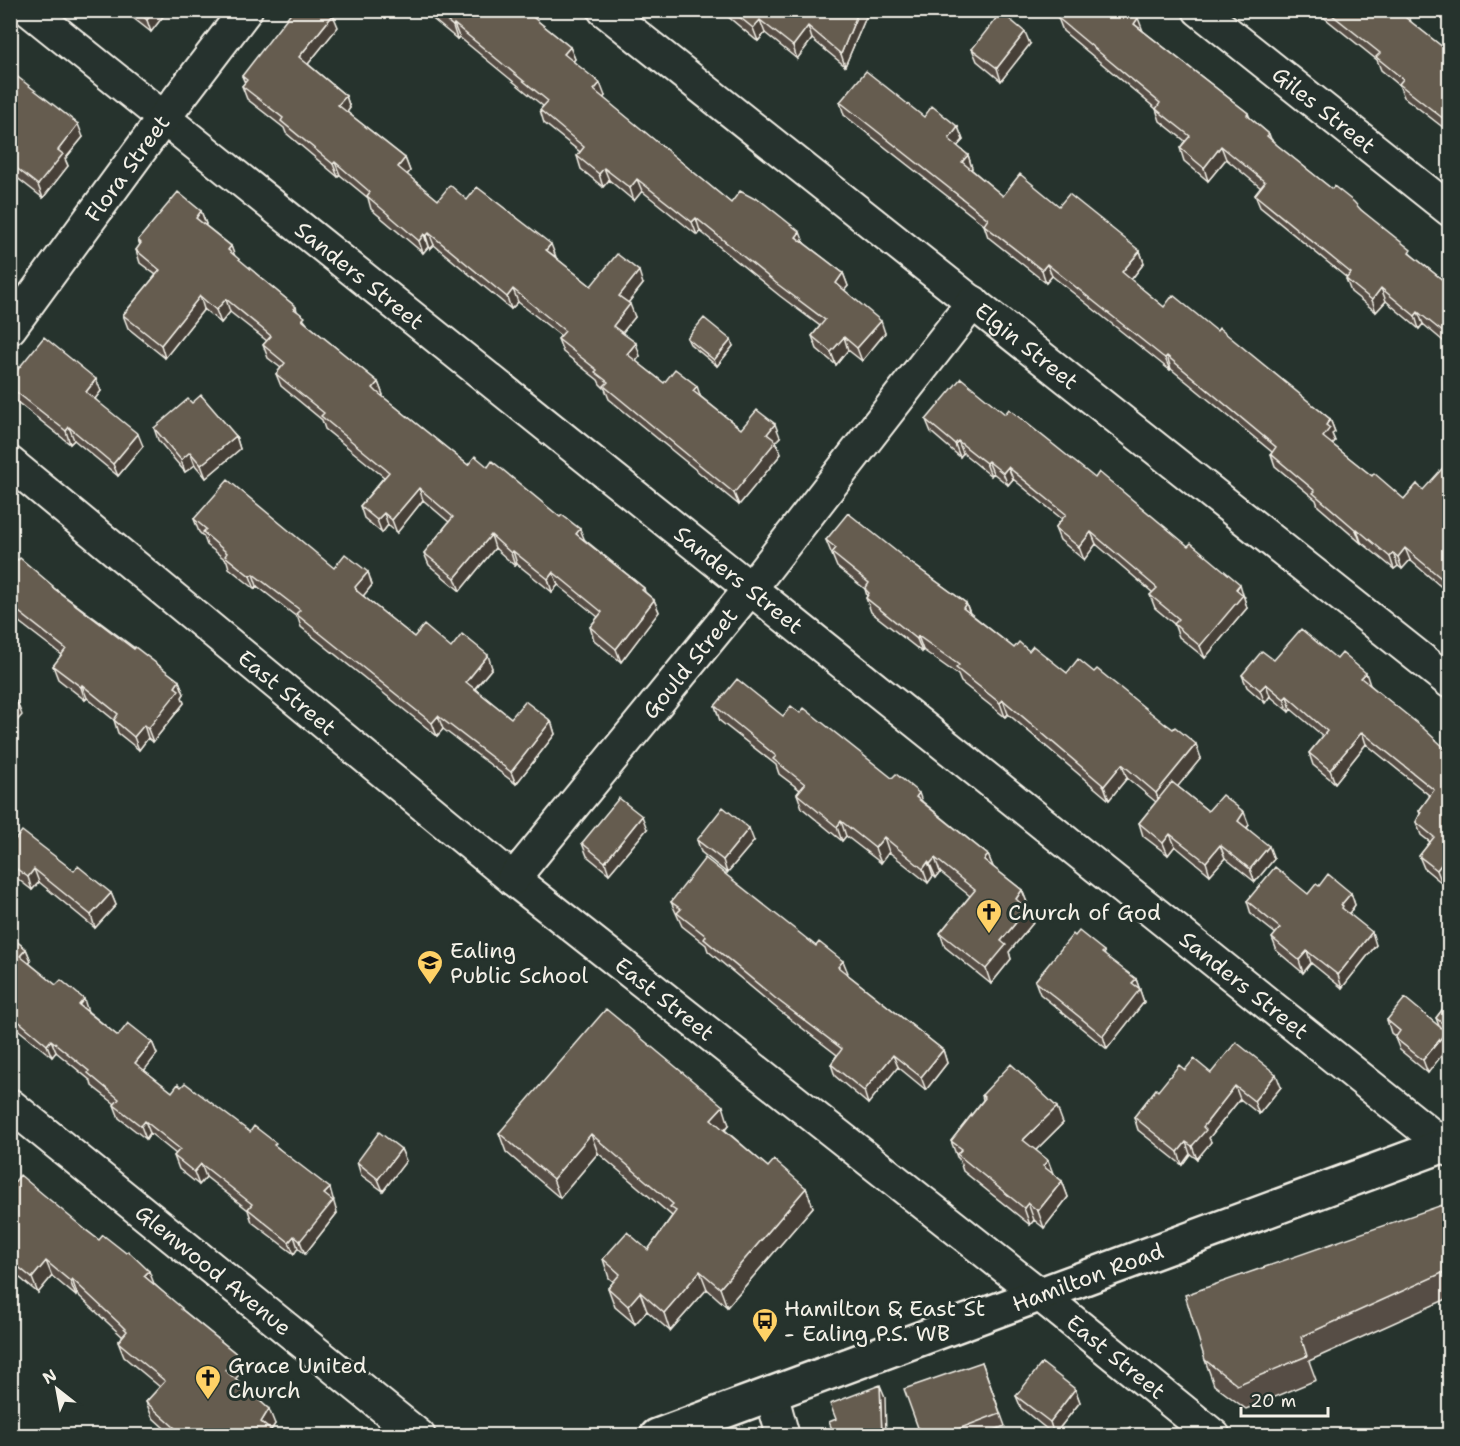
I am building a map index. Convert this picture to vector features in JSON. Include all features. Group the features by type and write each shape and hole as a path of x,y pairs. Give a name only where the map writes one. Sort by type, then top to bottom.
{"main road":[{"name":"Hamilton Road","path":"657,1436 1039,1294 1448,1146"}],"street":[{"name":"Sanders Street","path":"29,10 1448,1146"},
{"name":"Flora Street","path":"10,328 246,10"},
{"name":"Elgin Street","path":"604,10 1447,675"},
{"name":"Giles Street","path":"1199,10 1449,210"},
{"name":"Gould Street","path":"513,879 750,589 973,302"},
{"name":"East Street","path":"10,463 513,879 1039,1294 1214,1436"},
{"name":"Glenwood Avenue","path":"10,1105 419,1436"},
{"path":"771,1393 783,1436"}],"building":[{"path":"135,10 154,10 147,20"},
{"path":"293,10 328,10 333,15 299,57 346,96 338,105 405,158 398,167 438,200 450,185 467,200 477,187 551,244 546,250 591,286 617,254 639,271 619,296 630,304 613,326 636,343 627,354 664,383 675,369 697,386 693,391 741,429 757,410 775,424 767,434 776,441 734,493 604,386 608,382 595,372 597,370 558,339 565,331 513,289 507,297 429,233 426,236 424,234 419,241 367,196 370,192 281,121 283,118 242,86 247,80 242,76"},
{"path":"434,10 524,10 570,47 564,54 600,83 594,90 731,203 740,191 755,199 756,197 800,232 796,237 843,273 836,283 881,321 857,348 844,337 831,352 812,336 825,320 696,218 692,222 637,179 630,188 604,168 599,174 577,156 584,147 540,110 548,101"},
{"path":"731,10 859,10 841,54 808,26 793,46 760,20 753,28"},
{"path":"1064,10 1129,10 1138,18 1134,24 1248,113 1247,115 1269,134 1267,136 1277,145 1332,189 1334,186 1354,202 1411,250 1409,253 1449,285 1449,337 1418,312 1415,316 1381,288 1372,300 1346,279 1351,273 1255,195 1265,182 1221,146 1204,168 1180,148 1190,136 1156,109 1160,103 1058,18"},
{"path":"1326,10 1403,10 1409,15 1406,18 1449,52 1449,123 1399,84 1403,79 1376,57 1380,53"},
{"path":"1001,12 1025,32 997,68 972,49"},
{"path":"10,71 78,124 58,150 63,154 38,185 10,163 10,155 17,147 10,143"},
{"path":"866,71 924,117 932,106 958,127 949,139 968,155 962,162 1003,196 1020,174 1059,206 1069,194 1140,251 1122,272 1164,307 1173,295 1217,331 1219,328 1330,419 1326,425 1330,428 1323,437 1372,476 1374,473 1404,499 1417,484 1423,490 1449,461 1449,503 1446,507 1449,510 1449,567 1441,578 1405,548 1398,557 1393,553 1390,557 1313,493 1315,491 1271,454 1276,447 1167,356 1165,358 1162,356 1047,264 1042,270 984,225 988,219 840,102"},
{"path":"178,192 201,211 196,218 231,246 228,250 296,307 294,309 305,317 302,320 378,382 373,388 377,392 468,465 475,456 488,467 492,461 560,517 562,515 580,529 576,534 644,588 642,590 654,600 616,649 590,627 602,612 553,572 548,579 513,551 511,553 491,535 455,578 424,553 453,517 419,488 392,520 384,513 377,520 360,506 389,472 321,416 324,413 276,374 285,363 263,345 271,336 226,299 216,310 200,296 161,345 123,315 160,270 136,250 141,243 138,240"},
{"path":"704,318 731,340 714,360 687,338"},
{"path":"44,337 96,379 86,392 138,434 113,464 69,427 66,431 10,387 10,379"},
{"path":"961,378 1005,414 1009,409 1095,478 1099,472 1188,546 1191,543 1240,584 1236,589 1243,595 1200,646 1174,624 1179,619 1150,595 1157,588 1091,532 1079,547 1055,528 1066,514 1008,467 1003,473 958,441 955,444 926,420"},
{"path":"201,395 236,436 201,465 190,452 181,460 154,428 188,399 192,403"},
{"path":"228,480 334,568 345,554 368,572 355,587 357,591 414,637 424,625 451,648 462,634 488,655 466,682 511,718 525,701 551,721 511,772 438,716 432,723 296,614 300,610 225,556 227,553 203,532 206,529 194,519"},
{"path":"848,513 966,603 963,608 1014,648 1019,642 1029,651 1033,646 1067,673 1078,659 1094,672 1097,669 1166,725 1173,729 1175,727 1196,744 1156,793 1122,764 1104,786 1003,700 1000,703 956,668 959,665 918,636 917,639 866,598 869,593 865,589 869,583 832,553 836,548 826,540"},
{"path":"10,554 18,560 20,558 52,587 179,681 175,687 179,690 148,729 144,725 134,737 114,720 118,714 82,685 81,687 53,666 66,649 15,609 10,614"},
{"path":"1301,629 1337,659 1342,653 1366,673 1361,678 1449,752 1449,854 1437,870 1419,856 1434,837 1416,822 1421,812 1419,811 1434,790 1362,732 1330,770 1309,753 1327,731 1287,696 1284,699 1266,684 1260,690 1242,675 1262,651 1274,660"},
{"path":"737,679 783,716 791,706 800,713 804,708 892,778 896,774 919,793 916,797 988,855 984,860 1022,890 1016,899 1027,909 1001,941 1006,945 986,969 940,933 975,890 935,858 923,869 884,837 875,848 841,821 837,827 797,794 805,784 773,759 776,756 715,706"},
{"path":"10,697 17,702 10,711"},
{"path":"1172,782 1208,811 1222,795 1244,812 1238,821 1269,846 1250,869 1220,845 1206,862 1170,834 1163,843 1139,823"},
{"path":"619,798 642,816 605,862 582,843"},
{"path":"723,807 749,828 723,860 697,840"},
{"path":"22,831 74,871 78,866 111,893 91,915 34,869 28,877 10,864 10,846"},
{"path":"705,858 816,946 819,942 843,961 838,967 943,1050 921,1077 893,1055 864,1091 831,1064 842,1049 775,998 704,939 706,936 677,913 681,909 671,902"},
{"path":"1275,867 1308,894 1316,884 1319,886 1328,874 1351,893 1341,905 1342,908 1372,932 1338,975 1307,951 1299,960 1272,938 1280,928 1247,901"},
{"path":"1079,931 1104,951 1102,953 1136,979 1132,983 1140,989 1103,1036 1035,981 1073,934 1075,936"},
{"path":"10,936 26,949 20,956 56,985 61,980 84,999 79,1005 118,1036 128,1023 152,1042 135,1063 172,1092 178,1084 181,1087 185,1083 250,1132 254,1126 276,1143 274,1145 330,1188 324,1194 333,1201 300,1241 294,1236 289,1242 248,1209 252,1204 201,1164 194,1172 174,1156 180,1149 145,1121 141,1126 114,1105 119,1099 88,1073 89,1071 51,1040 47,1045 10,1014"},
{"path":"1405,998 1446,1032 1423,1060 1395,1038 1400,1031 1387,1020"},
{"path":"1449,1001 1449,1029 1436,1018"},
{"path":"606,1009 723,1106 711,1119 768,1167 774,1160 806,1188 720,1288 700,1271 664,1313 640,1292 628,1306 608,1288 620,1274 603,1259 627,1232 648,1250 676,1211 670,1207 673,1204 591,1134 553,1179 499,1133"},
{"path":"1236,1042 1276,1074 1254,1101 1235,1086 1203,1127 1206,1130 1192,1146 1186,1142 1178,1152 1134,1117 1179,1065 1185,1070 1194,1059 1211,1073"},
{"path":"1011,1064 1057,1107 1023,1140 1048,1160 1043,1166 1062,1181 1038,1211 1028,1203 1024,1208 957,1154 962,1149 951,1141 985,1098 982,1095"},
{"path":"379,1132 401,1149 378,1179 357,1162"},
{"path":"20,1175 99,1240 103,1235 126,1253 128,1251 149,1271 144,1276 238,1355 225,1370 269,1409 261,1422 273,1432 270,1436 184,1436 146,1402 165,1381 118,1342 127,1331 72,1279 70,1281 46,1261 32,1278 10,1260 12,1255 10,1254 10,1188"},
{"path":"1442,1205 1449,1212 1449,1270 1301,1337 1307,1356 1237,1385 1205,1360 1185,1295"},
{"path":"982,1362 1000,1413 940,1436 921,1436 904,1389"},
{"path":"1042,1363 1075,1389 1050,1422 1016,1396"},
{"path":"880,1385 882,1436 835,1436 829,1422 836,1419 830,1404"},
{"path":"1130,1427 1140,1436 1123,1436"}],"place":[{"name":"Church of God","path":"989,935"},
{"name":"Ealing Public School","path":"430,986"},
{"name":"Hamilton & East St - Ealing P.S. WB","path":"765,1344"},
{"name":"Grace United Church","path":"208,1401"}]}
